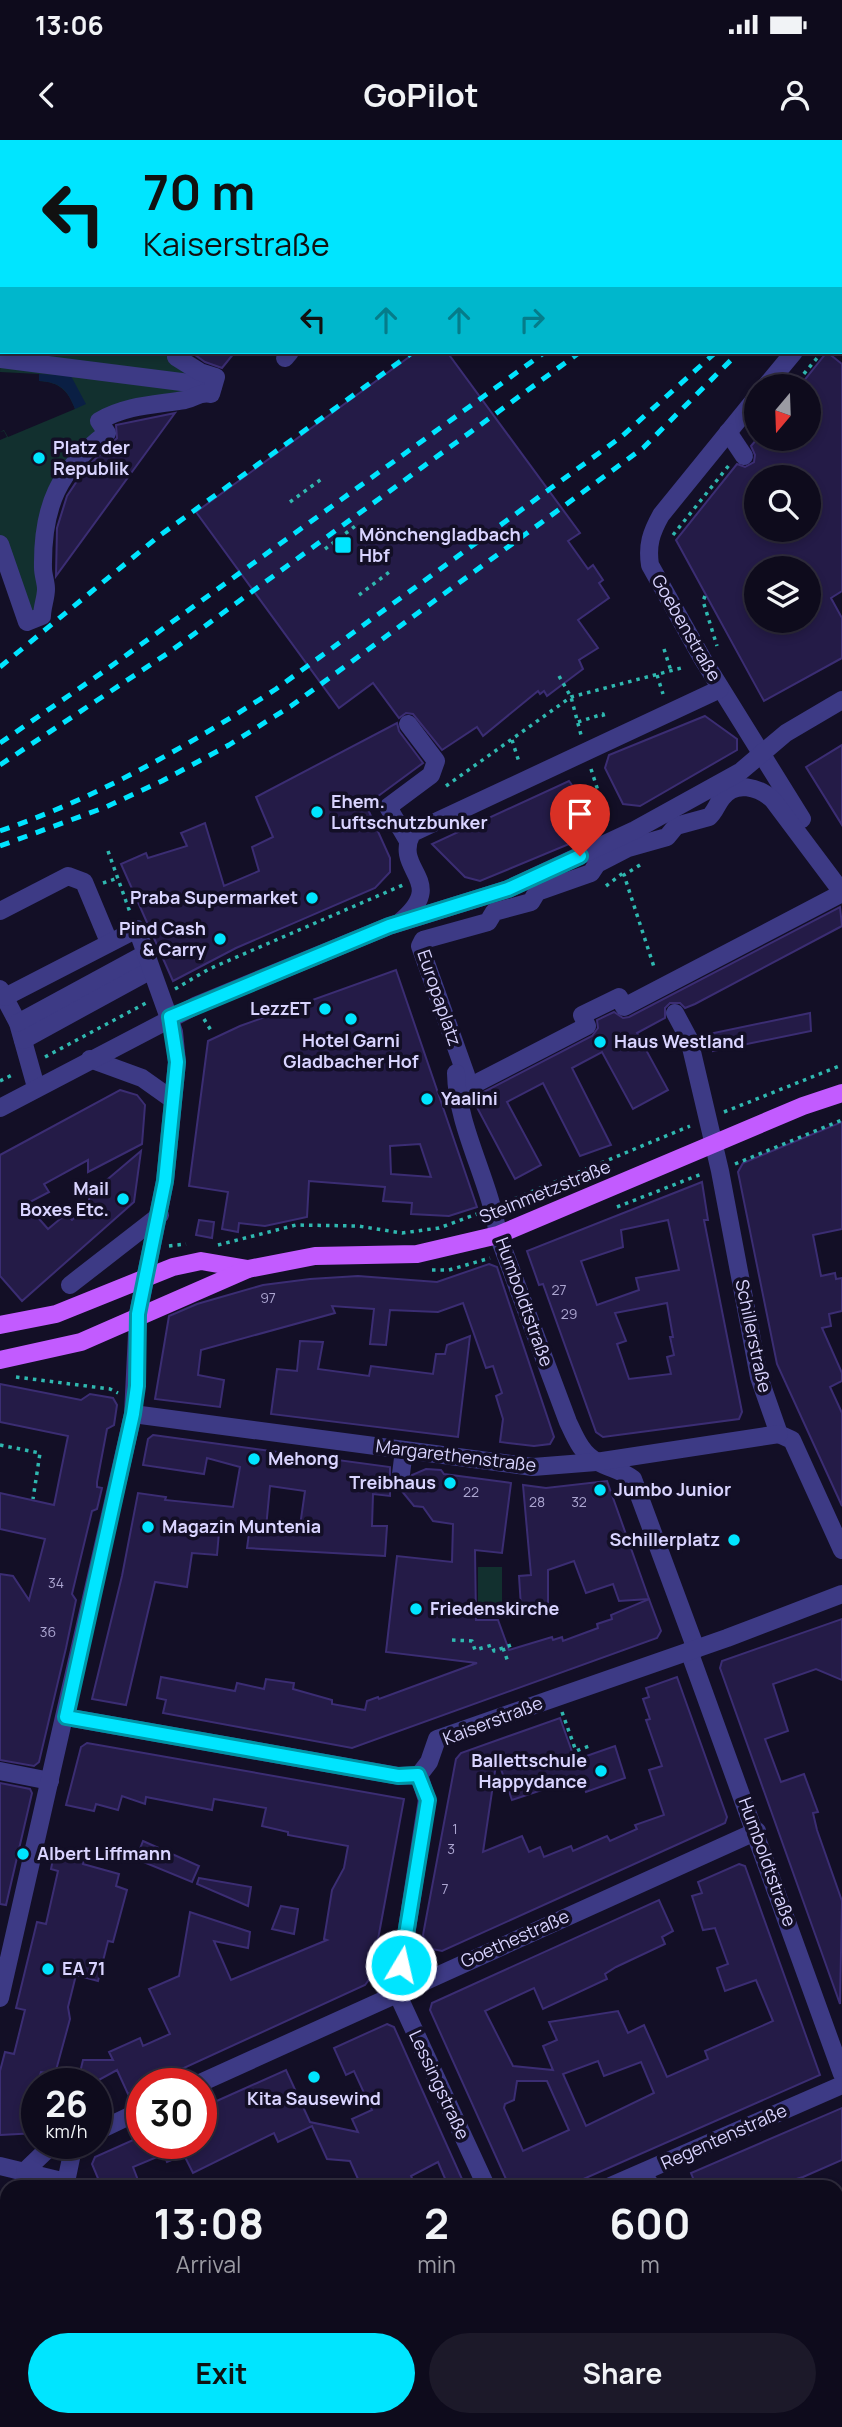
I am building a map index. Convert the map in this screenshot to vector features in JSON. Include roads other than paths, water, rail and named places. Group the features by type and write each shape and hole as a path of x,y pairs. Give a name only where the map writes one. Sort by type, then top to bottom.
{"main road":[{"name":"Steinmetzstraße","path":"0,1360 81,1342 138,1314 203,1291 248,1269 315,1256 417,1254 498,1235 803,1105 842,1093"},
{"name":"Steinmetzstraße","path":"0,1325 56,1314 146,1276 201,1261 248,1269"}],"street":[{"path":"0,266 0,273"},
{"path":"0,544 27,622 42,616 46,589 43,570 46,517 59,481 85,449 107,433 99,421 144,404 185,400 203,392 211,394 216,377 200,372 176,357 178,354"},
{"path":"776,374 792,354"},
{"path":"6,357 213,386"},
{"name":"Goebenstraße","path":"744,413 661,515 651,533 648,551 650,565 709,655 720,688 761,757 842,876"},
{"path":"728,432 742,453"},
{"path":"408,841 412,833 720,688"},
{"name":"Europaplatz","path":"0,1108 170,1017 401,922 489,896 616,847 665,838 673,827 709,817 723,795 734,790 755,788 772,800 842,893 624,1007 619,997 582,1015 587,1026 467,1088 462,1062 422,955 421,941 485,923 494,912 531,902 537,892 591,873 597,863 616,847 740,772 761,757 786,733 842,700"},
{"path":"401,922 417,908 422,899 422,890 411,862 408,841 388,807 431,775 436,761 408,724"},
{"path":"0,911 68,876 84,882 109,943"},
{"name":"Humboldtstraße","path":"401,922 456,1067 459,1103 494,1207 498,1235 568,1422 579,1446 596,1462 615,1467 633,1479 842,2074"},
{"path":"0,1998 66,1717 134,1408 138,1314 160,1215 177,1062 170,1017 137,929 2,993 20,1031 36,1087"},
{"path":"20,1031 149,961"},
{"name":"Schillerstraße","path":"676,1013 689,1038 712,1146 720,1171 759,1377 779,1434 792,1440 842,1550"},
{"path":"90,1059 142,1078 173,1100"},
{"path":"70,1285 160,1215"},
{"name":"Margarethenstraße","path":"134,1408 533,1467 596,1462 779,1434"},
{"path":"401,1474 404,1450"},
{"name":"Kaiserstraße","path":"418,1775 429,1762 437,1739 693,1650 842,1594"},
{"path":"66,1717 398,1776 418,1775 428,1800 397,1993"},
{"path":"0,1771 50,1781"},
{"name":"Goethestraße","path":"217,2075 757,1831"},
{"name":"Lessingstraße","path":"397,1993 483,2180"},
{"name":"Regentenstraße","path":"624,2180 842,2085"},
{"path":"25,2171 38,2159"},
{"path":"71,2180 73,2159"},
{"path":"0,2166 55,2180"},
{"path":"642,2172 648,2180"}],"water":[{"path":"39,374 71,376 86,404 75,409 62,388 39,381"}],"railway":[{"path":"0,667 159,536 410,354"},
{"path":"0,743 103,672 542,354"},
{"path":"0,765 168,653 577,354"},
{"path":"0,831 73,802 142,769 276,689 621,437 714,354"},
{"path":"0,846 106,807 162,781 229,745 291,706 643,448 737,354"}],"place":[{"name":"Platz der Republik","path":"39,458"},
{"name":"Mönchengladbach Hbf","path":"343,545"},
{"name":"Ehem. Luftschutzbunker","path":"317,812"},
{"name":"Praba Supermarket","path":"312,898"},
{"name":"Pind Cash & Carry","path":"220,939"},
{"name":"LezzET","path":"325,1009"},
{"name":"Hotel Garni Gladbacher Hof","path":"351,1019"},
{"name":"Haus Westland","path":"600,1042"},
{"name":"Yaalini","path":"427,1099"},
{"name":"Mail Boxes Etc.","path":"123,1199"},
{"name":"Mehong","path":"254,1459"},
{"name":"Treibhaus","path":"450,1483"},
{"name":"Jumbo Junior","path":"600,1490"},
{"name":"Magazin Muntenia","path":"148,1527"},
{"name":"Schillerplatz","path":"734,1540"},
{"name":"Friedenskirche","path":"416,1609"},
{"name":"Ballettschule Happydance","path":"601,1771"},
{"name":"Albert Liffmann","path":"23,1854"},
{"name":"EA 71","path":"48,1969"},
{"name":"Kita Sausewind","path":"314,2077"}]}
